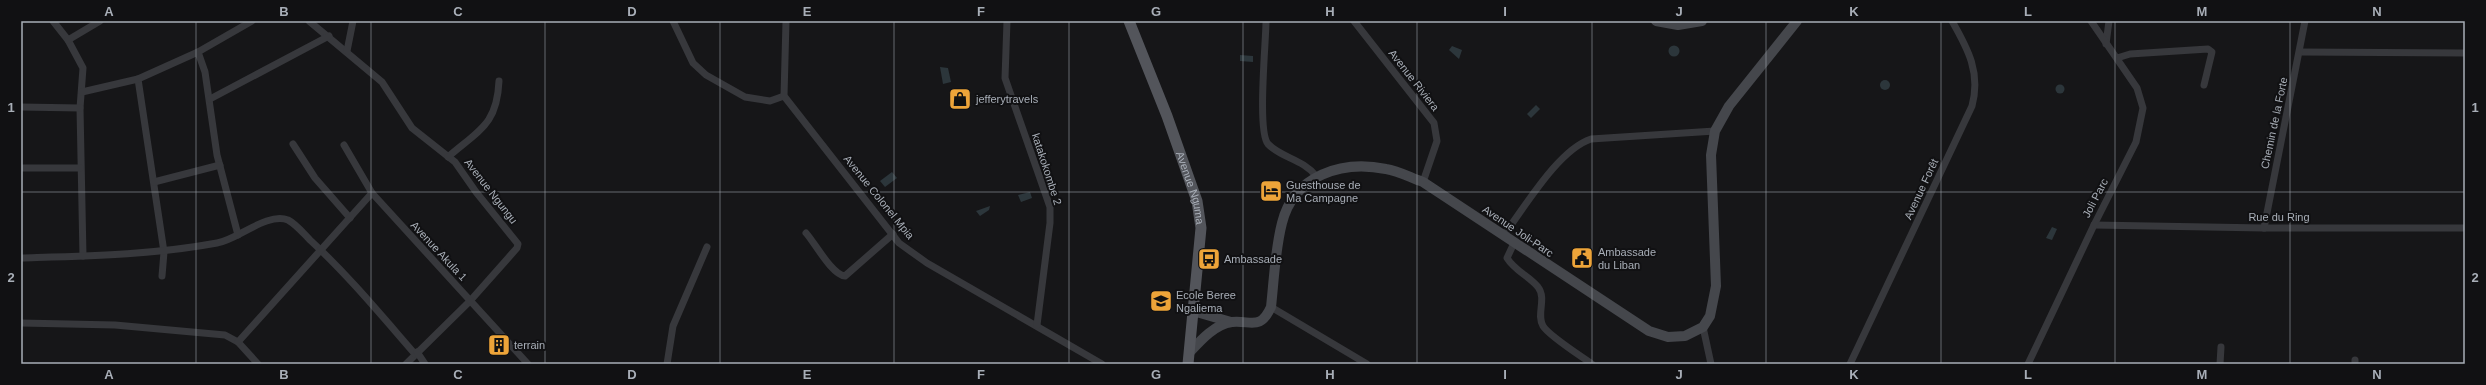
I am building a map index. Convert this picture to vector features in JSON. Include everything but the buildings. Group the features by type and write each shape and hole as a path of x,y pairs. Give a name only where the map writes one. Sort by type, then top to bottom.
{"main road":[{"name":"Avenue Nguma","path":"1129,21 1167,116 1200,211 1201,228 1189,359"}],"street":[{"path":"53,21 68,40 83,68 80,108 80,168 83,256"},
{"path":"68,40 100,21"},
{"path":"82,92 138,79 198,52 252,21"},
{"name":"Avenue Ngungu","path":"309,21 347,51 382,82 416,133 460,168 476,192 518,244 517,248 470,301"},
{"path":"347,51 353,21"},
{"path":"673,21 693,63 706,75 745,97 770,101 784,96 786,21"},
{"name":"katakokombe 2","path":"1007,21 1005,78 1050,206 1050,223 1037,325"},
{"path":"1266,21 1263,105 1264,136 1271,146 1302,162 1316,176"},
{"name":"Avenue Riviera","path":"1354,21 1434,123 1437,140 1423,182"},
{"path":"1656,21 1678,25 1702,21"},
{"path":"1711,364 1703,326 1713,308 1716,286 1711,155 1715,131 1729,106 1797,21"},
{"name":"Avenue Forêt","path":"1850,364 1972,106 1976,87 1974,68 1968,48 1952,21"},
{"name":"Joli Parc","path":"2030,363 2094,225 2131,154 2142,120 2141,98 2117,58 2091,21"},
{"path":"2106,44 2109,21"},
{"name":"Chemin de la Forte","path":"2264,228 2305,21"},
{"path":"210,99 329,36"},
{"path":"2117,58 2130,54 2208,49 2212,52 2204,85"},
{"path":"198,52 205,72 220,165 238,235"},
{"path":"2300,52 2465,53"},
{"path":"138,79 164,252 162,276"},
{"path":"448,157 494,115 498,101 499,81"},
{"name":"Avenue Colonel Mpia","path":"784,96 899,243 927,263 1037,325 1102,364"},
{"path":"21,107 80,108"},
{"path":"1503,236 1564,156 1580,143 1591,139 1715,131"},
{"path":"293,144 315,178 350,218"},
{"name":"Avenue Akula 1","path":"344,145 372,193 528,364"},
{"path":"154,182 220,165"},
{"name":"Avenue Joli-Parc","path":"1271,307 1282,222 1295,197 1316,176 1346,167 1372,166 1388,169 1423,182 1649,331 1660,336 1677,337 1692,334 1703,326"},
{"path":"21,168 80,168"},
{"path":"238,342 320,249 372,193"},
{"path":"21,258 164,252 192,246 217,243 238,235 259,224 284,219 291,222 320,249 426,364"},
{"name":"Rue du Ring","path":"2094,225 2264,228 2465,228"},
{"path":"806,232 832,267 840,275 845,276 893,234"},
{"path":"1514,243 1507,258 1512,267 1538,287 1542,294 1540,315 1543,326 1592,364"},
{"path":"667,364 672,326 707,248"},
{"path":"406,364 470,301"},
{"path":"1193,311 1231,322 1256,324 1266,316 1271,307 1367,364"},
{"path":"1189,359 1207,335 1231,322"},
{"path":"21,323 114,325 225,335 238,342 258,364"},
{"path":"2220,364 2221,347"}],"shaded area":[{"path":"1674,45 1678,47 1680,51 1678,55 1674,57 1670,55 1668,51 1670,47"},
{"path":"1452,46 1462,50 1459,59 1449,50"},
{"path":"1240,55 1253,56 1253,62 1240,61"},
{"path":"940,67 948,68 951,82 943,84"},
{"path":"1885,80 1890,85 1885,90 1880,85"},
{"path":"2060,84 2065,89 2060,94 2055,89"},
{"path":"1536,105 1540,109 1531,118 1527,114"},
{"path":"892,172 897,178 885,187 880,181"},
{"path":"1030,192 1032,198 1021,202 1018,195"},
{"path":"990,206 989,210 980,216 976,211"},
{"path":"2052,227 2057,229 2052,240 2046,238"}],"place":[{"name":"jefferytravels","path":"960,99"},
{"name":"Guesthouse de Ma Campagne","path":"1271,191"},
{"name":"Ambassade du Liban","path":"1582,258"},
{"name":"Ambassade","path":"1209,259"},
{"name":"Ecole Beree Ngaliema","path":"1161,301"},
{"name":"terrain","path":"499,345"}]}
